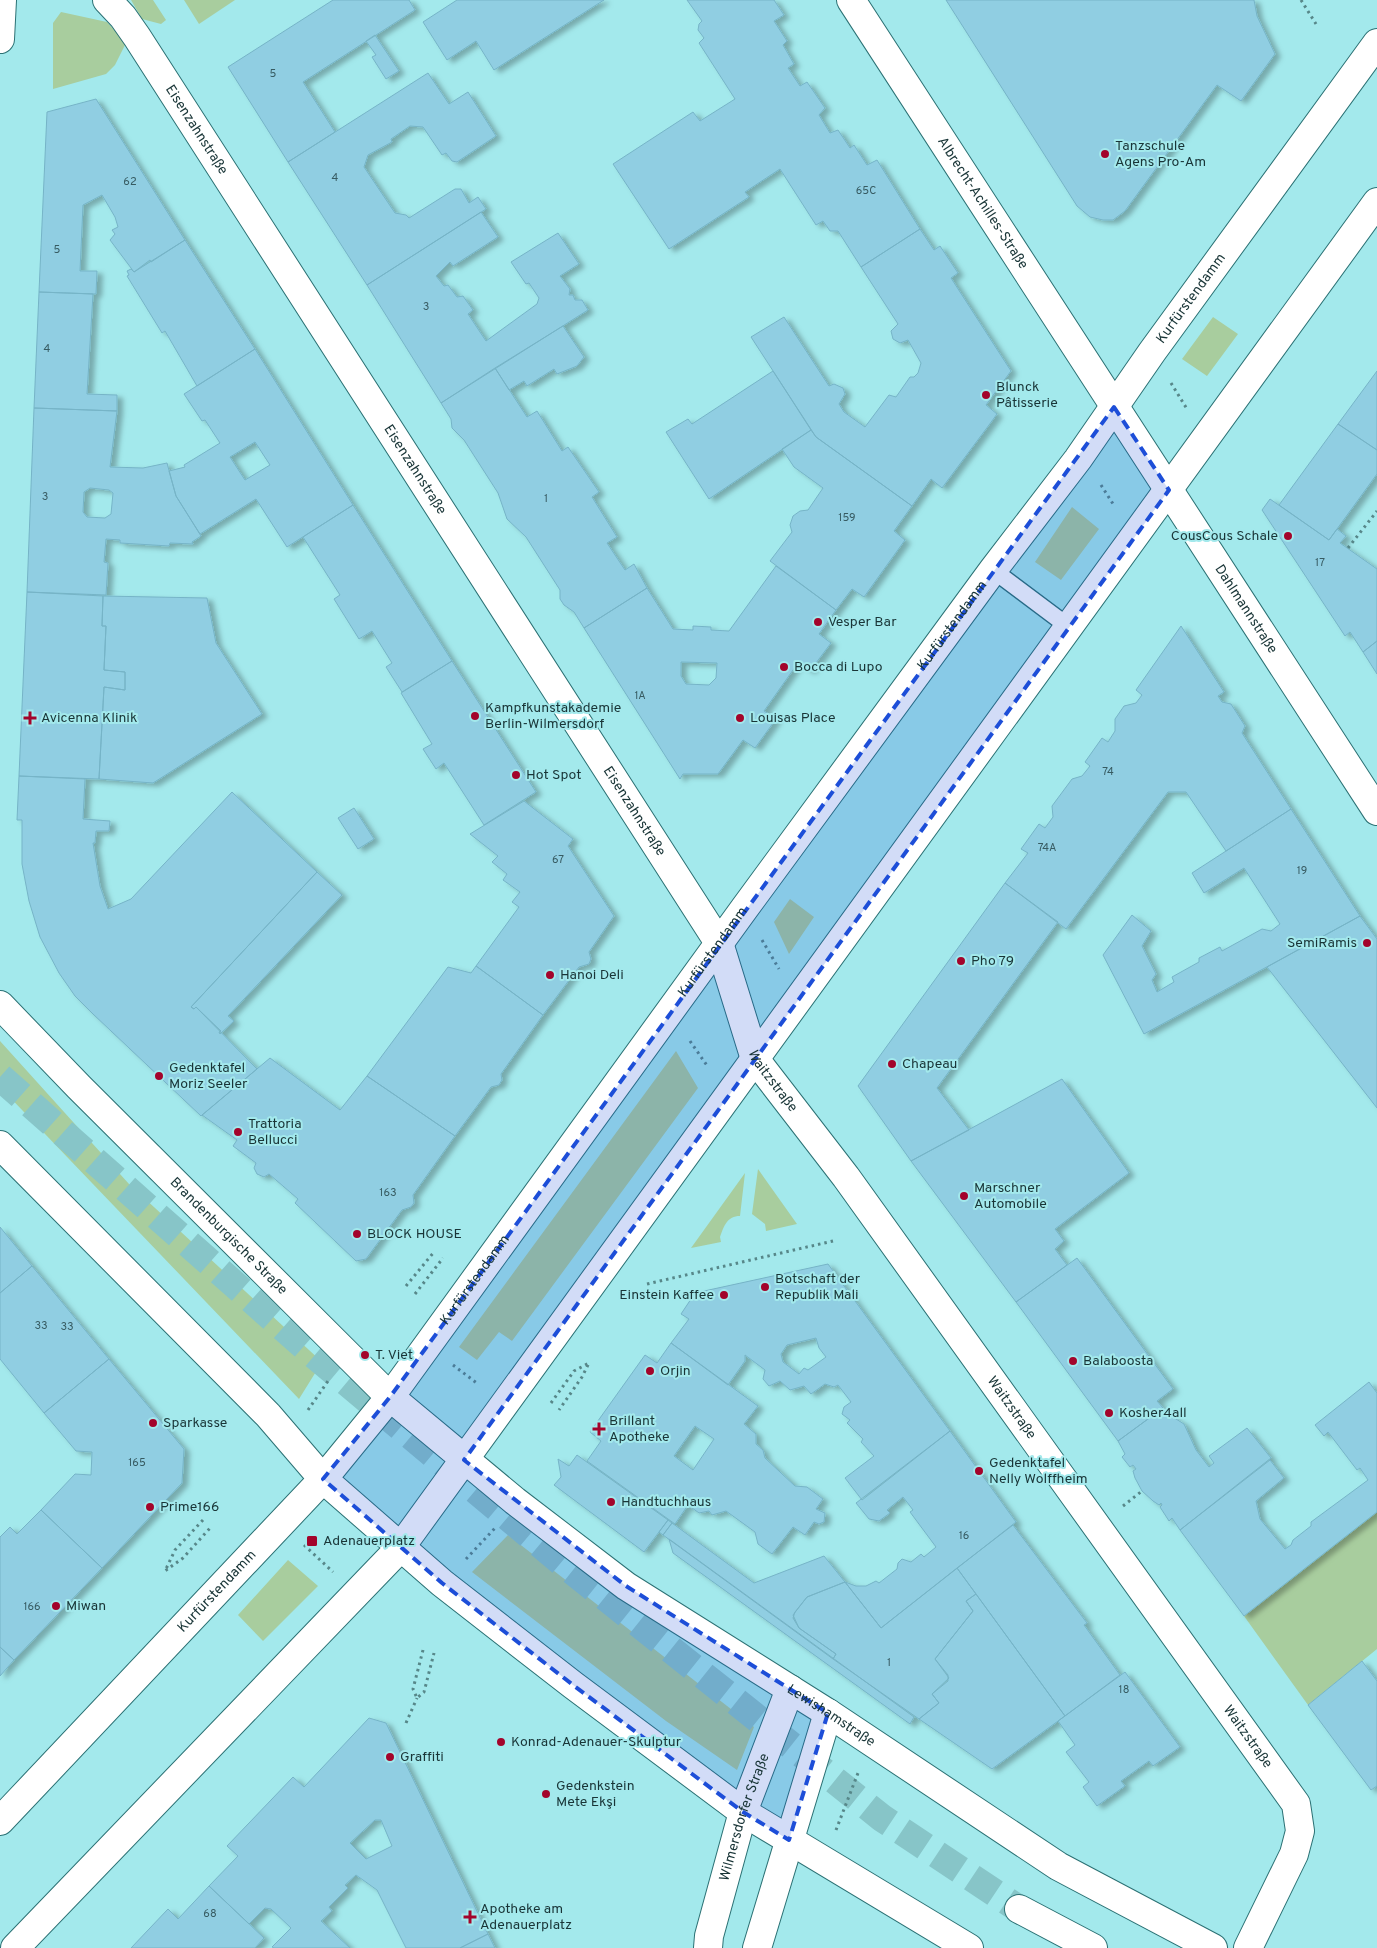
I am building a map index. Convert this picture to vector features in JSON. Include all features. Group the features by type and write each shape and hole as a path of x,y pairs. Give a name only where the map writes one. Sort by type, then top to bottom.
{"main road":[{"path":"0,39 2,0"},
{"name":"Eisenzahnstraße","path":"107,0 123,17 137,37 719,943"},
{"name":"Albrecht-Achilles-Straße","path":"851,0 1114,408"},
{"name":"Kurfürstendamm","path":"0,1821 323,1479 390,1397 719,943 1114,408 1377,43"},
{"path":"15,1948 400,1548 1377,202"},
{"name":"Dahlmannstraße","path":"1114,408 1377,811"},
{"name":"Waitzstraße","path":"719,943 755,1059 846,1177 1296,1804 1300,1831 1294,1854 1248,1948"},
{"name":"Brandenburgische Straße","path":"0,1005 79,1087 390,1397 464,1460"},
{"path":"0,1145 268,1416 323,1479 400,1548 573,1685 743,1812 969,1948"},
{"name":"Lewishamstraße","path":"464,1460 626,1586 790,1688 1058,1866 1214,1948"},
{"name":"Wilmersdorfer Straße","path":"708,1948 743,1812 790,1688"},
{"path":"757,1948 828,1713"},
{"path":"1019,1909 1093,1948"}],"lane":[{"path":"993,570 1069,627"}],"path":[{"path":"1301,0 1316,24"},
{"path":"1170,382 1187,410"},
{"path":"1098,480 1117,510"},
{"path":"1348,548 1377,511"},
{"path":"759,934 780,972"},
{"path":"685,1034 710,1069"},
{"path":"647,1284 833,1242"},
{"path":"406,1286 434,1252"},
{"path":"415,1294 443,1258"},
{"path":"449,1361 482,1388"},
{"path":"551,1403 574,1371 589,1363 582,1378 559,1410"},
{"path":"308,1410 329,1380"},
{"path":"203,1520 175,1550 165,1571 183,1558 211,1527"},
{"path":"462,1563 497,1526"},
{"path":"299,1540 335,1574"},
{"path":"417,1698 413,1689 423,1650"},
{"path":"406,1723 417,1698 424,1692 434,1653"},
{"path":"833,1838 860,1769"}],"highlighted area":[{"path":"1114,407 1169,490 464,1460 626,1586 828,1713 789,1840 743,1812 573,1685 442,1583 323,1479 390,1397"}],"green space":[{"path":"131,0 153,0 166,20 161,24 142,19"},
{"path":"184,0 235,0 199,24"},
{"path":"61,12 107,22 126,43 115,65 106,74 53,89 53,23"},
{"path":"1213,317 1238,334 1207,376 1182,359"},
{"path":"1072,507 1099,529 1061,580 1035,562"},
{"path":"790,899 814,917 789,954 774,922"},
{"path":"0,1041 129,1184 322,1362 299,1399 0,1087"},
{"path":"676,1051 698,1088 512,1341 499,1332 477,1360 459,1347"},
{"path":"758,1169 797,1224 766,1231 765,1224 752,1214"},
{"path":"745,1173 740,1216 736,1216 727,1222 720,1237 721,1242 691,1248"},
{"path":"1377,1512 1377,1649 1308,1705 1244,1616"},
{"path":"508,1535 754,1727 737,1770 666,1721 472,1572"},
{"path":"288,1560 318,1586 263,1641 238,1615"}],"building":[{"path":"333,0 409,0 415,10 303,82 335,132 288,162 228,67"},
{"path":"457,0 604,0 494,70 476,41 447,60 423,22"},
{"path":"687,0 774,0 784,15 774,21 787,41 783,45 794,64 788,68 800,86 807,82 825,108 819,115 830,133 838,130 850,148 854,145 867,165 877,160 920,229 861,267 838,231 830,231 823,221 816,225 780,169 745,192 749,197 669,249 613,164 693,112 700,121 735,99 699,43 704,38 698,30 699,24 702,21"},
{"name":"Tanzschule Agens Pro-Am","path":"946,0 1254,0 1257,16 1275,54 1241,101 1217,85 1125,211 1113,220 1103,220 1090,217 1077,206"},
{"path":"375,35 399,71 386,79 372,57 376,55 366,41"},
{"path":"428,73 449,104 468,92 496,136 457,162 452,161 446,153 442,155 423,127 410,126 391,139 392,142 368,155 364,167 395,213 406,215 409,218 455,189 461,189 469,203 478,197 486,209 367,285 288,162"},
{"path":"96,99 185,240 151,262 150,260 134,272 110,240 115,234 112,230 118,227 115,217 102,195 83,205 80,271 97,271 96,294 39,292 47,112"},
{"path":"481,212 498,237 453,266 450,262 436,276 444,286 448,285 457,297 463,296 473,310 468,314 486,341 537,304 539,298 529,283 526,284 511,262 558,233 579,264 560,276 570,289 569,295 573,295 575,300 582,300 588,310 441,403 367,285"},
{"path":"920,229 934,250 940,246 958,273 951,278 1011,371 986,405 997,414 989,425 942,488 931,479 912,506 816,437 751,337 784,317 829,386 834,384 843,388 845,394 839,404 844,412 865,427 889,395 896,397 910,377 914,377 918,373 921,363 908,340 900,343 893,339 891,331 898,324 861,267"},
{"path":"185,240 255,349 197,386 165,331 162,333 127,276 129,275 127,271 131,269 134,272"},
{"path":"39,292 93,294 87,394 117,395 117,411 34,408"},
{"path":"563,326 584,357 577,366 557,374 554,369 527,386 524,381 509,390 495,368"},
{"path":"255,349 353,505 287,547 256,499 200,534 176,496 169,471 185,467 184,465 220,443 205,420 202,421 184,394","holes":["255,442 270,465 245,480 230,457"]},
{"path":"495,368 527,417 537,411 562,451 568,447 599,492 592,497 617,537 607,543 625,570 634,564 647,588 584,628 574,612 564,605 560,599 560,590 526,537 507,519 498,493 464,440 452,428 451,419 441,403"},
{"path":"773,371 811,430 709,499 666,432 688,419 692,424"},
{"path":"1377,371 1377,450 1338,424"},
{"path":"34,408 117,411 110,467 143,468 167,463 176,496 201,536 192,542 193,544 170,543 169,546 120,543 120,540 106,539 104,562 108,563 106,595 27,592","holes":["90,488 109,490 113,493 111,514 105,518 87,517 83,512 84,492"]},
{"path":"1338,424 1377,450 1377,474 1329,540 1279,505"},
{"path":"811,430 816,437 912,506 894,531 905,540 864,597 852,589 836,610 770,561 792,532 790,525 793,516 800,511 808,510 823,488 794,467 782,449"},
{"path":"1270,499 1329,540 1337,529 1346,536 1340,543 1377,569 1377,641 1363,652 1350,632 1345,636 1262,510"},
{"path":"353,505 452,661 402,692 386,667 392,663 372,631 359,639 334,599 340,595 303,537"},
{"path":"776,566 836,610 819,634 831,643 810,671 798,663 764,711 776,719 755,748 743,740 718,774 683,774 680,779 584,628 647,588 673,629 693,630 693,626 729,631","holes":["681,662 717,663 716,678 709,685 686,684 681,676"]},
{"path":"27,592 103,596 102,626 106,626 104,670 125,672 125,690 104,687 99,779 19,776"},
{"path":"103,596 207,598 216,643 262,714 153,783 99,779 104,687 125,690 125,672 104,670 106,626 102,626"},
{"path":"1181,626 1224,692 1218,696 1222,702 1231,704 1245,726 1242,733 1291,809 1226,851 1186,792 1168,792 1066,929 1005,883 1028,853 1021,849 1039,824 1045,828 1053,817 1052,806 1072,779 1082,776 1090,766 1085,762 1102,738 1108,742 1115,731 1115,719 1124,706 1136,703 1142,695 1136,690"},
{"path":"1377,641 1377,674 1363,652"},
{"path":"452,661 536,792 484,825 444,763 436,769 423,749 432,744 401,693"},
{"path":"19,776 85,779 83,819 110,821 109,831 96,831 95,843 93,843 100,886 108,909 131,899 232,792 317,872 191,1007 194,1009 196,1007 257,1069 201,1116 75,996 59,973 40,937 29,901 22,864 22,820 17,820"},
{"path":"524,801 573,839 568,846 614,916 589,952 591,959 589,964 579,967 543,1015 476,966 519,907 512,902 520,892 503,880 507,874 492,862 498,856 470,834"},
{"path":"354,808 374,839 358,849 338,818"},
{"path":"1291,809 1360,916 1144,1034 1103,955 1132,915 1151,931 1142,946 1156,974 1152,980 1157,992 1174,982 1172,977 1199,962 1199,958 1220,947 1222,951 1262,929 1271,931 1280,924 1244,868 1204,893 1192,873"},
{"path":"317,872 342,895 228,1016 234,1021 220,1034 219,1032 221,1031 196,1007 194,1009 191,1007"},
{"path":"1005,883 1058,922 937,1088 969,1130 911,1161 858,1086"},
{"path":"1360,916 1377,939 1377,1108 1267,967"},
{"path":"476,966 543,1015 501,1074 502,1080 499,1085 491,1087 455,1136 367,1076 448,967 471,973"},
{"path":"270,1058 340,1110 367,1076 455,1136 413,1195 414,1203 411,1207 402,1210 366,1259 356,1261 295,1203 298,1199 269,1174 264,1177 257,1174 254,1168 256,1163 233,1146 237,1140 202,1115"},
{"path":"1062,1079 1129,1173 1055,1229 1064,1241 1055,1249 1067,1265 1016,1302 911,1161"},
{"path":"0,1227 32,1266 0,1293"},
{"path":"1077,1258 1173,1389 1157,1401 1163,1408 1118,1441 1016,1302"},
{"path":"828,1264 950,1431 862,1500 845,1478 874,1456 861,1442 863,1439 847,1423 850,1420 842,1414 844,1407 851,1402 838,1385 834,1387 825,1384 811,1394 804,1386 790,1390 780,1381 769,1386 763,1379 765,1370 745,1355 745,1361 728,1385 671,1343 689,1319 681,1314 695,1293","holes":["816,1338 819,1348 826,1357 808,1370 804,1368 799,1374 783,1362 781,1354 787,1345"]},
{"path":"32,1266 109,1359 44,1413 0,1359 0,1293"},
{"path":"671,1343 758,1406 744,1424 756,1434 756,1444 763,1450 765,1458 795,1486 807,1487 823,1499 816,1509 825,1513 824,1522 819,1524 814,1522 805,1535 793,1527 772,1554 758,1544 755,1532 726,1511 712,1515 709,1511 699,1513 688,1505 675,1524 587,1461 601,1441 590,1432 645,1355 657,1363","holes":["695,1426 714,1439 693,1470 674,1456"]},
{"path":"109,1359 184,1449 182,1483 102,1568 41,1510 75,1474 91,1475 92,1452 76,1451 44,1413"},
{"path":"1369,1382 1377,1393 1377,1512 1244,1616 1180,1530 1270,1460 1284,1478 1256,1501 1260,1519 1285,1549 1291,1545 1293,1540 1311,1526 1311,1522 1368,1480 1360,1468 1357,1470 1328,1432 1324,1436 1315,1425"},
{"path":"1163,1408 1165,1412 1184,1424 1196,1450 1209,1467 1214,1463 1209,1456 1247,1428 1271,1458 1180,1530 1172,1518 1169,1521 1160,1507 1161,1503 1159,1505 1142,1491 1133,1471 1136,1469 1133,1465 1130,1467 1122,1457 1125,1454 1118,1441"},
{"path":"950,1431 1016,1522 881,1628 845,1582 856,1586 866,1586 876,1581 879,1583 897,1569 898,1563 902,1559 911,1562 921,1554 924,1557 936,1547 910,1512 913,1510 903,1497 887,1510 890,1513 879,1521 869,1519 856,1503"},
{"name":"Handtuchhaus","path":"577,1455 668,1520 644,1552 554,1485 561,1477 558,1459 569,1466"},
{"path":"41,1510 102,1568 14,1660 0,1647 0,1537 10,1527 17,1534"},
{"path":"668,1520 672,1523 663,1535 659,1532"},
{"path":"672,1523 754,1583 824,1556 845,1582 807,1597 793,1615 799,1628 836,1654 833,1659 663,1535"},
{"path":"1013,1525 1087,1623 1084,1625 1120,1675 1065,1716 957,1568"},
{"path":"669,1539 914,1717 910,1724 673,1553"},
{"path":"957,1568 976,1594 966,1601 973,1611 935,1659 948,1675 948,1681 932,1694 939,1703 919,1719 833,1659 836,1654 799,1628 793,1618 795,1612 807,1597 845,1582 881,1628"},
{"path":"976,1594 1065,1716 992,1769 919,1719 939,1703 932,1694 949,1678 935,1659 973,1611 966,1601"},
{"path":"0,1647 14,1660 0,1676"},
{"path":"1362,1661 1377,1681 1377,1786 1371,1790 1308,1705"},
{"path":"1125,1672 1180,1747 1153,1766 1149,1761 1121,1781 1125,1786 1097,1806 1083,1787 1089,1782 1066,1752 1075,1745 1058,1721"},
{"path":"369,1718 386,1723 488,1934 460,1948 406,1948 377,1890 356,1875 345,1885 348,1888 329,1907 332,1911 321,1921 350,1948 272,1947 291,1928 271,1909 265,1908 249,1924 209,1886 238,1856 227,1846 293,1777 304,1787","holes":["375,1820 381,1820 392,1846 366,1859 350,1843"]},
{"path":"209,1886 264,1938 255,1948 131,1948 168,1909 178,1919"},
{"path":"488,1934 495,1948 460,1948"}],"tunnel":[{"path":"0,1077 312,1353 564,1564 882,1818 1019,1909"}],"place":[{"name":"Tanzschule Agens Pro-Am","path":"1105,154"},
{"name":"Blunck Pâtisserie","path":"986,395"},
{"name":"CousCous Schale","path":"1288,536"},
{"name":"Vesper Bar","path":"818,622"},
{"name":"Bocca di Lupo","path":"784,667"},
{"name":"Kampfkunstakademie Berlin-Wilmersdorf","path":"475,716"},
{"name":"Avicenna Klinik","path":"30,718"},
{"name":"Louisas Place","path":"740,718"},
{"name":"Hot Spot","path":"516,775"},
{"name":"SemiRamis","path":"1367,943"},
{"name":"Pho 79","path":"961,961"},
{"name":"Hanoi Deli","path":"550,975"},
{"name":"Chapeau","path":"892,1064"},
{"name":"Gedenktafel Moriz Seeler","path":"159,1076"},
{"name":"Trattoria Bellucci","path":"238,1132"},
{"name":"Marschner Automobile","path":"964,1196"},
{"name":"BLOCK HOUSE","path":"357,1234"},
{"name":"Botschaft der Republik Mali","path":"765,1287"},
{"name":"Einstein Kaffee","path":"724,1295"},
{"name":"T. Viet","path":"365,1355"},
{"name":"Balaboosta","path":"1073,1361"},
{"name":"Orjin","path":"650,1371"},
{"name":"Kosher4all","path":"1109,1413"},
{"name":"Sparkasse","path":"153,1423"},
{"name":"Brillant Apotheke","path":"599,1429"},
{"name":"Gedenktafel Nelly Wolffheim","path":"979,1471"},
{"name":"Handtuchhaus","path":"611,1502"},
{"name":"Prime166","path":"150,1507"},
{"name":"Adenauerplatz","path":"312,1541"},
{"name":"Miwan","path":"56,1606"},
{"name":"Konrad-Adenauer-Skulptur","path":"501,1742"},
{"name":"Graffiti","path":"390,1757"},
{"name":"Gedenkstein Mete Ekşi","path":"546,1794"},
{"name":"Apotheke am Adenauerplatz","path":"470,1917"}]}
